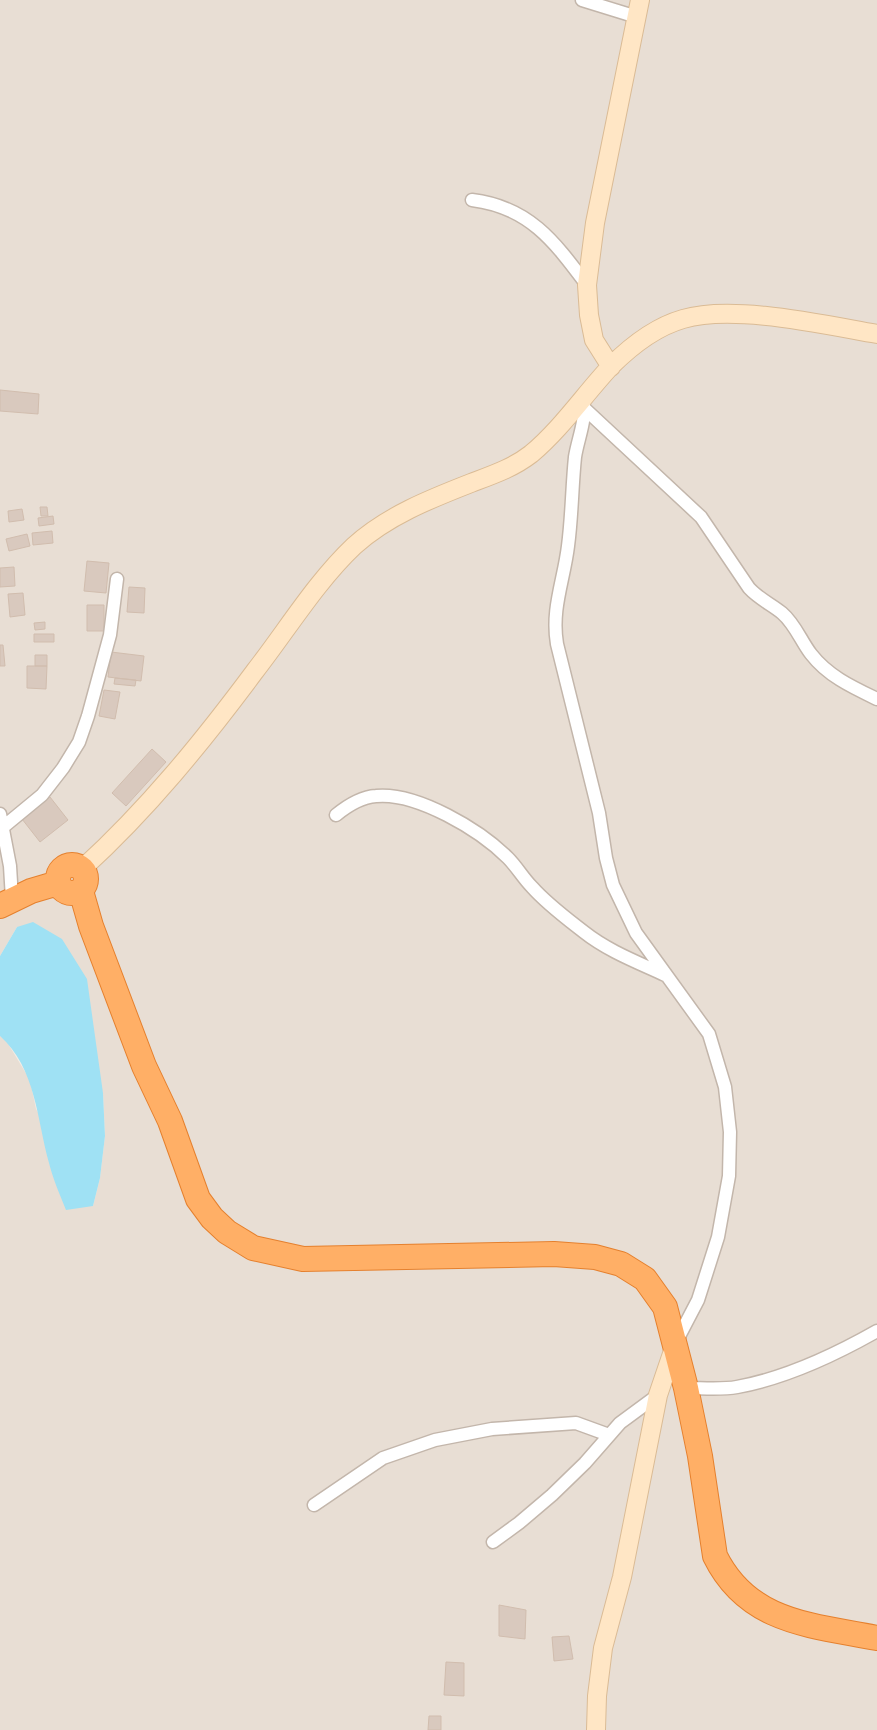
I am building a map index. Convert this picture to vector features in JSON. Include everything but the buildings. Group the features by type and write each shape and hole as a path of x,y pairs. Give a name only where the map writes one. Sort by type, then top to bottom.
{"highway":[{"path":"6,903 58,883 65,892 74,894 82,880"},
{"path":"82,880 92,926 144,1066 170,1121 198,1199 212,1218 227,1232 254,1248 302,1259 554,1254 595,1257 621,1264 644,1279 665,1308 686,1388 700,1456 715,1556 731,1582 745,1596 776,1616 796,1622 877,1638"}],"main road":[{"path":"611,366 594,340 589,315 587,285 595,223 639,9"},
{"path":"82,880 220,718 328,574 352,548 375,527 413,508 504,471 531,454 584,405 611,366 653,331 684,318 720,313 782,318 877,334"},
{"path":"596,1730 597,1696 603,1648 622,1577 658,1395 675,1345"}],"street":[{"path":"582,0 639,9"},
{"path":"472,200 492,202 513,210 531,221 554,243 587,285"},
{"path":"584,405 701,517 749,588 758,598 782,613 791,622 810,652 825,669 832,675 877,699"},
{"path":"584,405 576,456 568,546 555,611 554,627 570,700 599,813 606,858 613,885 636,933 665,975 702,1022 714,1046 725,1087 730,1132 729,1176 718,1237 698,1300 675,1345"},
{"path":"2,828 42,795 63,768 79,742 110,635 117,579"},
{"path":"336,815 351,803 376,796 410,800 442,814 483,838 508,858 532,888 586,934 622,955 665,975"},
{"path":"0,814 10,866 6,903"},
{"path":"686,1388 735,1387 776,1377 807,1366 877,1331"},
{"path":"493,1542 552,1495 585,1464 609,1434 626,1418 658,1395"},
{"path":"314,1505 383,1458 435,1440 492,1429 576,1423 609,1434"}],"shaded area":[{"path":"0,0 877,0 877,1730 0,1730 0,1036 7,1042 30,1080 36,1109 93,1206 100,1178 105,1136 103,1093 17,927 0,956"}],"water":[{"path":"33,922 62,939 87,979 103,1093 105,1136 100,1178 93,1206 66,1210 51,1169 34,1095 28,1079 12,1049 0,1036 0,956 17,927"}]}
